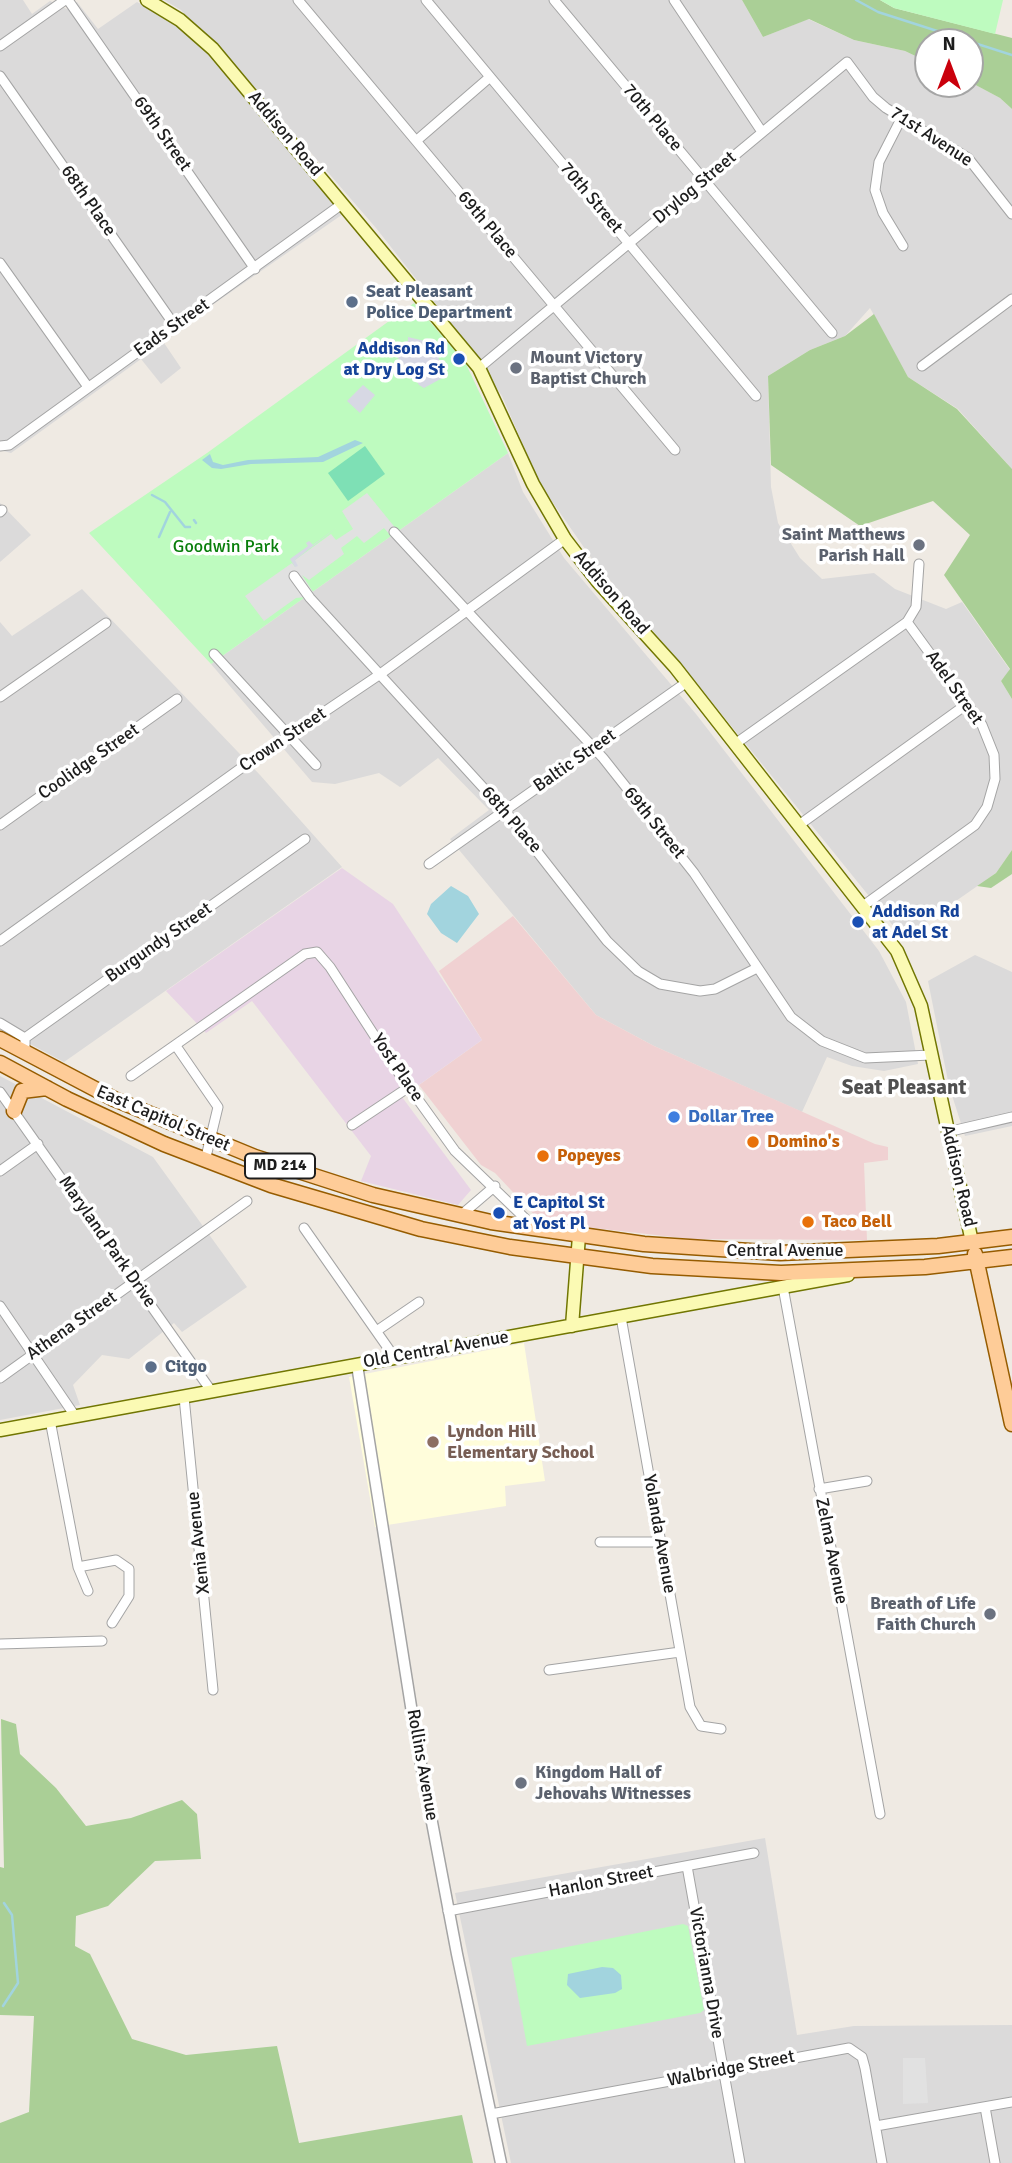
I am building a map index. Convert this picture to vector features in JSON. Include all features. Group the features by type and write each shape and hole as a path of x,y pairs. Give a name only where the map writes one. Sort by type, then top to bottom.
{"main road":[{"name":"Addison Road","path":"147,0 180,20 214,49 479,368 533,484 565,539 598,582 687,682 887,935 907,969 921,1006 972,1242"},
{"name":"East Capitol Street","path":"0,1039 25,1045 104,1094 212,1140 345,1187 460,1216 579,1236"},
{"name":"East Capitol Street","path":"0,1063 164,1144 271,1185 421,1228 578,1257"},
{"path":"14,1111 22,1091 47,1088"},
{"path":"572,1326 579,1236"},
{"name":"Central Avenue","path":"579,1236 686,1248 780,1252 883,1250 1012,1237"},
{"path":"972,1242 1012,1424"},
{"name":"Central Avenue","path":"578,1257 710,1270 781,1273 872,1270 1012,1257"},
{"name":"Old Central Avenue","path":"0,1430 872,1270"}],"street":[{"path":"0,46 67,0"},
{"name":"69th Street","path":"67,0 255,269"},
{"name":"69th Place","path":"298,0 675,450"},
{"name":"70th Street","path":"426,0 756,396"},
{"name":"70th Place","path":"554,0 832,333"},
{"path":"674,0 762,132"},
{"name":"Drylog Street","path":"479,368 847,62"},
{"name":"71st Avenue","path":"847,62 873,97 901,119 968,158 1012,214"},
{"name":"68th Place","path":"0,76 175,326"},
{"path":"415,141 490,77"},
{"path":"901,119 880,162 876,190 883,213 903,246"},
{"name":"Eads Street","path":"0,446 9,445 342,204"},
{"path":"0,263 88,387"},
{"path":"922,366 1012,299"},
{"name":"69th Street","path":"394,532 594,748 676,849 791,1017 811,1035 836,1049 876,1060 931,1055"},
{"name":"Crown Street","path":"0,942 379,675 565,539"},
{"path":"736,744 907,622 916,607 919,565"},
{"name":"68th Place","path":"294,576 379,675 503,810 607,940 647,978 674,988 700,991 715,989 757,968"},
{"name":"Adel Street","path":"863,906 969,830 987,807 995,779 994,755 987,736 907,622"},
{"path":"0,697 106,623"},
{"path":"214,654 316,765"},
{"name":"Baltic Street","path":"429,864 687,682"},
{"name":"Coolidge Street","path":"0,825 177,699"},
{"path":"799,825 967,704"},
{"name":"Burgundy Street","path":"25,1045 305,839"},
{"name":"Yost Place","path":"176,1046 305,954 317,952 330,967 455,1151 480,1176 495,1186 538,1231"},
{"path":"0,1023 25,1045"},
{"path":"131,1076 176,1046 218,1107 205,1161"},
{"path":"352,1125 409,1087"},
{"name":"Maryland Park Drive","path":"0,1092 212,1392"},
{"path":"947,1132 1012,1117"},
{"path":"0,1171 38,1144"},
{"path":"460,1216 495,1186"},
{"name":"Athena Street","path":"0,1378 247,1201"},
{"path":"304,1228 378,1330 395,1358"},
{"name":"Zelma Avenue","path":"783,1287 880,1814"},
{"path":"378,1330 419,1302"},
{"path":"0,1306 75,1416"},
{"name":"Yolanda Avenue","path":"621,1317 692,1714 706,1728 721,1729"},
{"name":"Rollins Avenue","path":"357,1365 416,1738 448,1911 501,2163"},
{"name":"Xenia Avenue","path":"184,1397 213,1690"},
{"path":"50,1420 78,1567 88,1591"},
{"path":"819,1489 867,1481"},
{"path":"600,1542 660,1542"},
{"path":"78,1567 116,1560 129,1569 128,1596 112,1623"},
{"path":"0,1644 102,1641"},
{"path":"549,1671 680,1652"},
{"name":"Hanlon Street","path":"448,1911 754,1853"},
{"name":"Victorianna Drive","path":"687,1866 740,2163"},
{"name":"Walbridge Street","path":"491,2114 849,2048 862,2057 882,2163"},
{"path":"876,2126 1012,2102"},
{"path":"985,2107 995,2163"}],"shaded area":[{"path":"0,0 23,0 32,14 50,1 67,9 77,2 98,29 137,2 167,19 208,52 343,214 162,340 181,368 161,384 141,359 11,453 0,450"},
{"path":"164,0 742,0 763,37 808,19 854,40 914,55 914,98 984,98 984,89 1000,98 1012,109 1012,469 958,409 908,377 870,308 845,336 810,350 768,376 771,487 778,523 800,558 822,579 874,573 895,589 946,609 962,602 1010,670 1001,681 1012,699 1012,850 996,873 903,938 681,664 592,559 540,484 502,396 453,326 376,228 248,80 181,10"},
{"path":"408,337 425,341 427,338 440,351 437,353 442,368 437,371 446,376 424,388 419,385 407,364 404,366 392,350 396,348 394,345 408,341"},
{"path":"363,385 375,395 360,413 347,401"},
{"path":"508,453 523,492 564,558 696,714 879,951 906,1002 918,1064 884,1071 852,1066 827,1057 802,1112 654,1046 596,1015 450,839 489,810 438,758 400,787 379,773 335,784 312,782 211,664"},
{"path":"367,493 397,530 390,535 384,528 364,543 357,536 341,548 344,554 309,580 302,575 313,592 306,597 296,598 264,621 245,596 292,563 295,567 295,560 331,534 336,540 353,529 342,511"},
{"path":"0,503 31,535 0,562"},
{"path":"336,528 295,560 298,566 295,567 290,559 308,546 306,543 309,541 313,545"},
{"path":"82,589 260,775 342,867 64,1062 0,1028 0,622 12,636"},
{"path":"342,868 393,904 482,1040 402,1097 471,1190 458,1205 361,1181 371,1156 252,1001 206,1033 166,991"},
{"path":"513,916 596,1015 654,1046 875,1144 888,1147 888,1160 864,1163 867,1240 691,1239 541,1222 495,1173 481,1165 419,1085 482,1040 439,971"},
{"path":"975,955 1012,972 1012,1126 965,1136 949,1086 928,981"},
{"path":"0,1076 153,1157 247,1287 182,1332 174,1323 129,1359 102,1355 73,1385 80,1405 0,1420"},
{"path":"524,1343 545,1481 505,1486 506,1506 375,1527 349,1377"},
{"path":"765,1838 797,2035 854,2026 1012,2025 1012,2163 511,2163 455,1893"},
{"path":"903,2058 925,2058 928,2103 903,2104"}],"green space":[{"path":"742,0 880,0 894,8 973,28 914,28 914,55 854,40 809,19 763,37"},
{"path":"880,0 1003,0 995,34 984,31 984,28 972,28 894,8"},
{"path":"984,31 1012,38 1012,109 1000,98 984,89"},
{"name":"Goodwin Park","path":"414,303 466,364 508,453 211,664 89,533 207,453"},
{"path":"874,314 908,377 957,409 1012,469 1012,699 1001,681 1010,669 944,575 970,535 933,501 860,526 771,465 768,376 810,350 845,336"},
{"path":"365,446 385,474 348,501 328,473"},
{"path":"1012,850 1012,874 991,888 977,886 996,873"},
{"path":"1,1719 16,1724 20,1754 56,1788 86,1826 131,1818 182,1800 197,1814 201,1859 155,1861 108,1906 76,1916 75,1946 90,1954 132,2039 186,2055 277,2046 299,2143 462,2115 473,2163 0,2163 0,2123 29,2112 34,2016 0,2015 0,1867 4,1868"},
{"path":"683,1924 688,1926 704,2010 700,2013 527,2046 511,1958"}],"water":[{"path":"355,440 363,443 323,462 251,464 221,469 212,468 202,460 210,454 213,462 223,465 248,460 318,457"},
{"path":"451,886 468,896 479,914 457,943 441,933 427,914 431,904"},
{"path":"602,1967 613,1968 621,1975 622,1989 615,1993 580,1998 567,1985 568,1974"}],"waterway":[{"path":"856,0 878,12 1012,55"},
{"path":"152,495 165,502 185,527 190,527"},
{"path":"159,537 170,512"},
{"path":"3,2006 18,1983 12,1915 4,1903"}],"place":[{"name":"Seat Pleasant Police Department","path":"352,302"},
{"name":"Addison Rd at Dry Log St","path":"459,359"},
{"name":"Mount Victory Baptist Church","path":"516,368"},
{"name":"Saint Matthews Parish Hall","path":"919,545"},
{"name":"Addison Rd at Adel St","path":"858,922"},
{"name":"Dollar Tree","path":"674,1117"},
{"name":"Domino's","path":"753,1142"},
{"name":"Popeyes","path":"543,1156"},
{"name":"E Capitol St at Yost Pl","path":"499,1213"},
{"name":"Taco Bell","path":"808,1222"},
{"name":"Citgo","path":"151,1367"},
{"name":"Lyndon Hill Elementary School","path":"433,1442"},
{"name":"Breath of Life Faith Church","path":"990,1614"},
{"name":"Kingdom Hall of Jehovahs Witnesses","path":"521,1783"}],"district":[{"name":"Seat Pleasant","path":"904,1088"}]}
